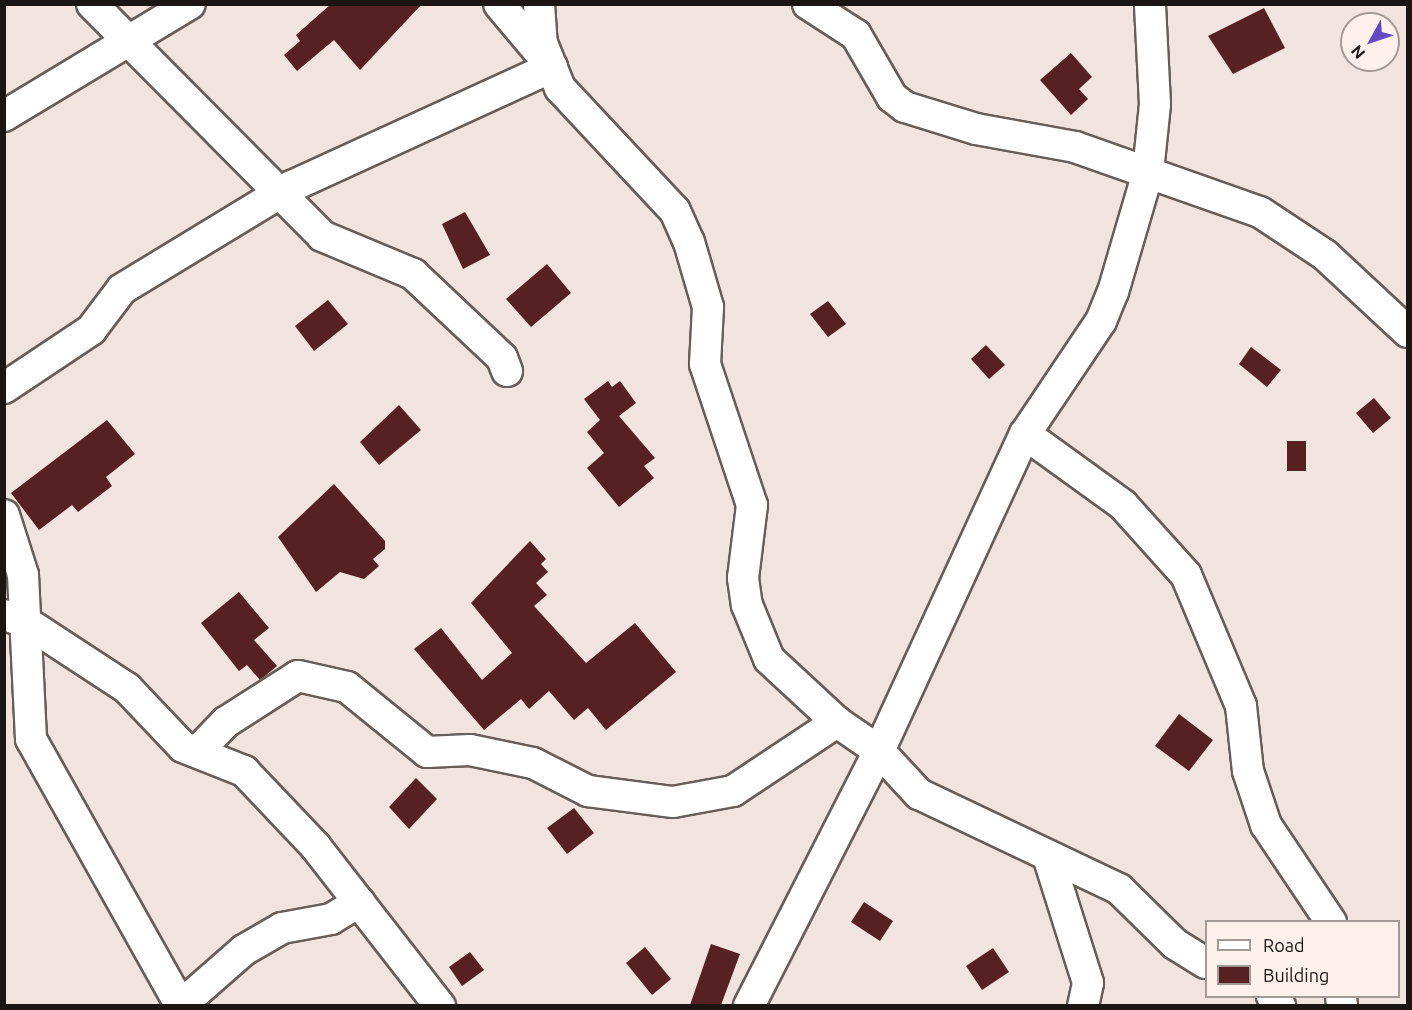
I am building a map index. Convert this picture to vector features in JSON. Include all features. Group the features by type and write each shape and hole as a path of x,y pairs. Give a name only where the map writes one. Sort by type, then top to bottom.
{"street":[{"path":"92,4 128,44 279,196 322,236 413,274 502,358 507,371"},
{"path":"4,116 128,44 190,4"},
{"path":"499,4 552,67"},
{"path":"539,4 542,43 560,88 675,211 689,242 708,307 705,364 752,505 743,578 747,606 769,659 837,722 879,751 899,777 940,808 1119,889 1175,944 1205,962"},
{"path":"808,4 856,35 892,97 905,107 976,129 1041,138 1148,172 1260,212 1293,230 1407,332"},
{"path":"751,1004 879,751 1025,434 1101,321 1148,172 1155,104 1150,4"},
{"path":"4,388 91,330 122,289 279,196 552,67"},
{"path":"1025,434 1123,505 1186,575 1241,706 1248,771 1266,825 1330,920"},
{"path":"4,515 23,575 15,619 32,739 181,1005 244,950 282,928 331,919 359,902"},
{"path":"15,619 127,688 183,747 244,771 359,902 440,1005"},
{"path":"196,752 226,722 298,676 346,687 427,752 470,750 533,763 588,791 673,802 733,791 837,722"},
{"path":"1048,856 1088,983 1083,1005"}],"building":[{"path":"331,4 422,4 360,70 334,40 297,71 284,55 300,41 296,35"},
{"path":"1264,8 1285,48 1233,74 1208,36"},
{"path":"1071,53 1092,77 1079,89 1088,99 1071,115 1040,80"},
{"path":"465,212 490,255 463,269 442,224"},
{"path":"547,264 571,293 531,327 506,299"},
{"path":"328,300 348,324 314,351 295,326"},
{"path":"828,301 846,324 828,337 810,314"},
{"path":"986,345 1005,365 989,379 971,359"},
{"path":"1251,347 1281,370 1267,387 1239,364"},
{"path":"608,381 612,387 620,381 636,403 619,416 655,458 644,466 654,478 619,507 587,468 604,453 587,432 600,420 584,399"},
{"path":"1374,398 1391,418 1373,433 1356,413"},
{"path":"399,405 421,430 379,465 360,442"},
{"path":"107,420 135,454 106,477 112,486 78,512 72,505 39,530 11,493"},
{"path":"1287,441 1306,441 1306,471 1287,471"},
{"path":"334,484 385,541 385,549 373,559 379,566 364,579 340,572 316,592 278,537"},
{"path":"530,541 546,559 541,564 548,572 536,583 547,595 534,606 586,663 635,623 676,672 606,730 588,708 574,720 549,691 529,709 521,699 484,730 414,649 441,628 482,680 512,653 471,603"},
{"path":"239,592 269,628 254,640 277,666 260,680 247,665 239,671 201,623"},
{"path":"1179,714 1213,740 1189,771 1155,746"},
{"path":"416,778 437,799 409,829 389,807"},
{"path":"574,808 594,833 567,854 547,828"},
{"path":"864,902 893,921 880,941 851,922"},
{"path":"711,944 740,954 721,1005 690,1005"},
{"path":"645,947 671,979 652,995 626,963"},
{"path":"993,948 1009,972 982,990 966,966"},
{"path":"470,952 484,970 462,986 449,967"}]}
